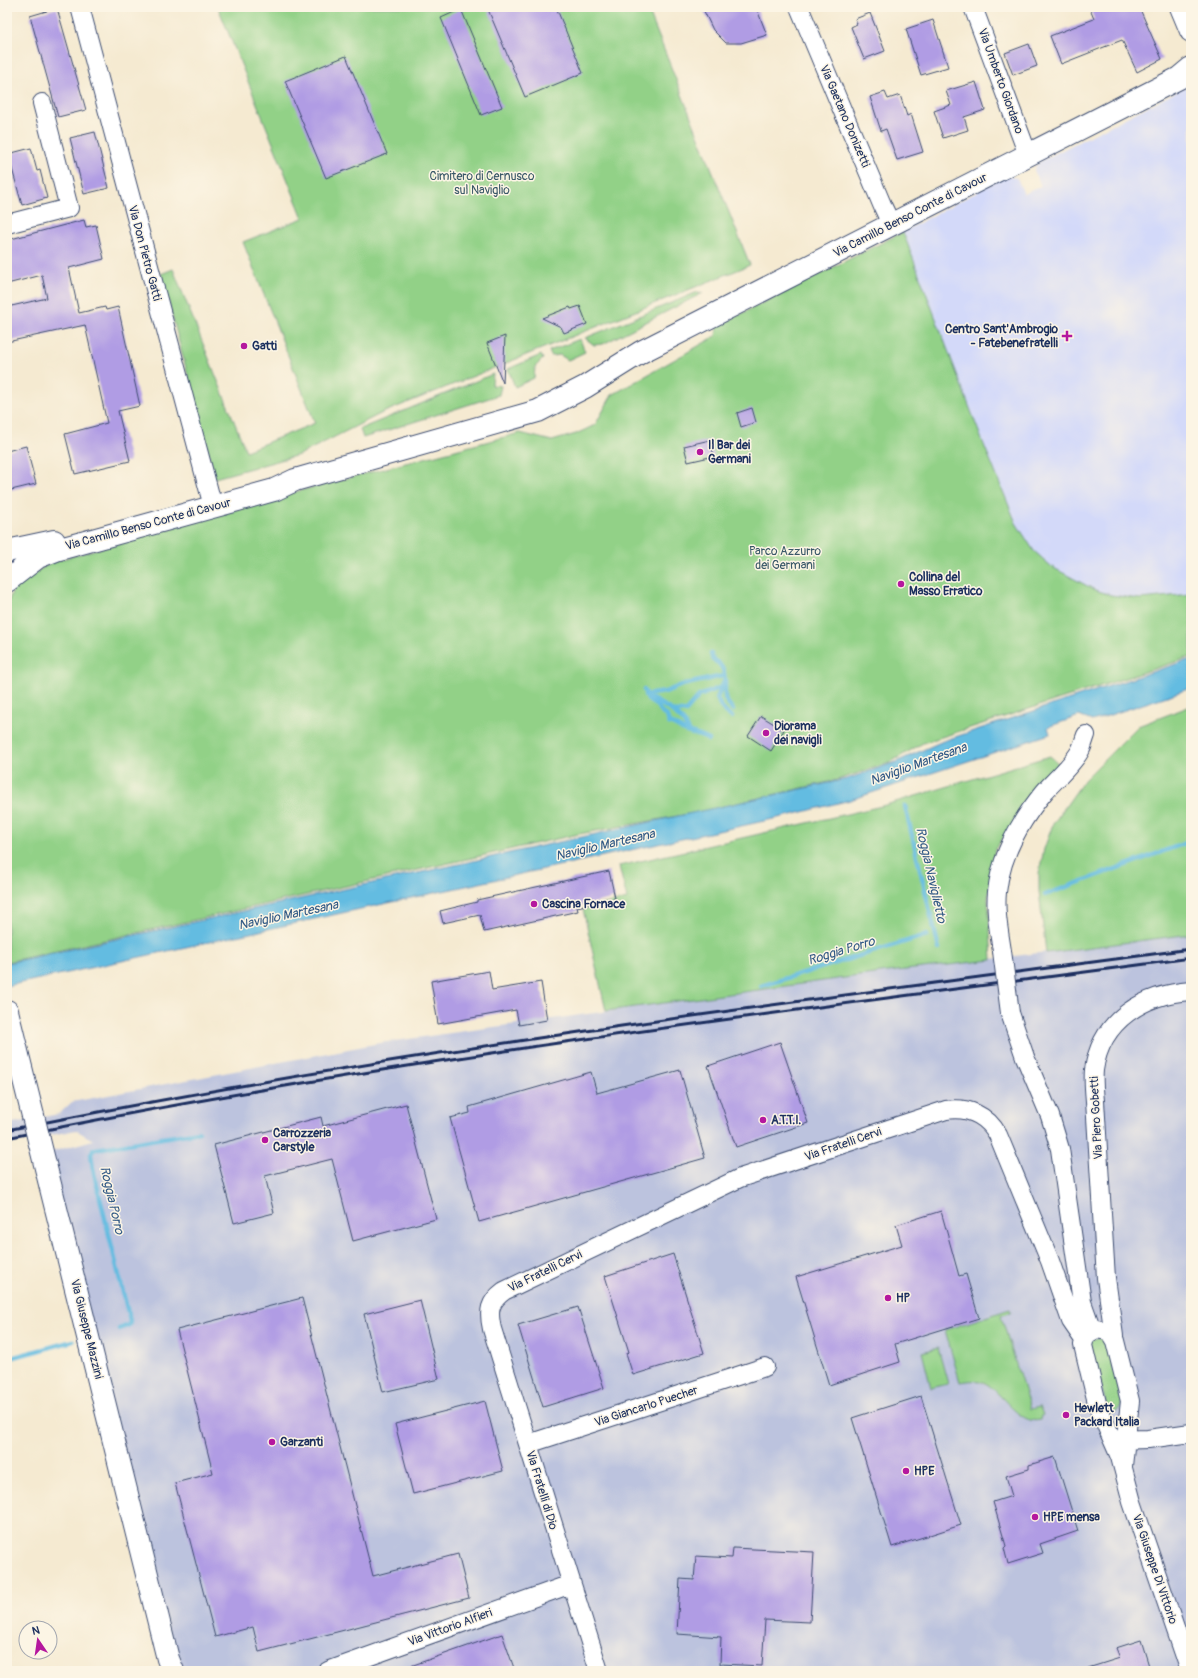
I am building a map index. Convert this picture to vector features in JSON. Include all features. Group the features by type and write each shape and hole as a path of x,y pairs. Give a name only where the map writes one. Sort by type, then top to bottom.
{"street":[{"name":"Via Don Pietro Gatti","path":"80,7 211,499"},
{"name":"Via Gaetano Donizetti","path":"799,7 891,224"},
{"name":"Via Umberto Giordano","path":"973,7 1028,155"},
{"name":"Via Camillo Benso Conte di Cavour","path":"7,581 38,557 56,550 274,490 295,480 538,411 585,387 641,352 1187,75"},
{"path":"7,224 69,208 42,103"},
{"name":"Via Camillo Benso Conte di Cavour","path":"7,551 69,538 272,482 295,480"},
{"path":"1086,735 1080,751 1041,797 1013,836 1002,865 997,893 997,913 1010,1014 1021,1048 1050,1116 1058,1142 1064,1169 1082,1302 1097,1334"},
{"name":"Via Piero Gobetti","path":"1097,1334 1106,1278 1094,1101 1096,1062 1100,1050 1110,1031 1122,1017 1133,1008 1157,997 1191,991"},
{"name":"Via Giuseppe Mazzini","path":"8,1016 173,1671"},
{"name":"Via Fratelli Cervi","path":"490,1309 492,1301 504,1291 740,1178 946,1110 959,1108 975,1113 987,1121 998,1135 1050,1261 1071,1321 1097,1334"},
{"name":"Via Fratelli di Dio","path":"490,1309 492,1329 599,1671"},
{"name":"Via Giuseppe Di Vittorio","path":"1120,1439 1100,1412 1083,1348 1097,1334 1130,1400 1130,1406 1120,1439 1123,1466 1132,1502 1190,1671"},
{"name":"Via Giancarlo Puecher","path":"528,1444 765,1367"},
{"path":"1100,1412 1106,1417 1115,1419 1125,1415 1130,1406"},
{"path":"1120,1439 1148,1439 1191,1433"},
{"name":"Via Vittorio Alfieri","path":"328,1671 571,1584"},
{"name":"Via Giuseppe Mazzini","path":"166,1648 180,1671"}],"shaded area":[{"name":"Centro Sant'Ambrogio - Fatebenefratelli","path":"1186,87 1191,90 1191,594 1140,599 1111,595 1095,590 1052,567 1034,551 1016,523 982,440 903,232 1006,176 1017,178 1024,194 1041,186 1034,170 1039,162"},
{"path":"1191,934 1191,1671 179,1671 44,1154 93,1140 76,1130 7,1144 7,1124 59,1114 72,1102 380,1043 888,972","holes":["1011,1312 1001,1316 1030,1409 1011,1407 990,1386 976,1380 945,1330"]}],"green space":[{"name":"Cimitero di Cernusco sul Naviglio","path":"218,7 647,7 750,265 382,413 299,455 215,478 161,274 173,269 246,451 315,423 243,242 303,218"},
{"name":"Parco Azzurro dei Germani","path":"903,232 982,440 1016,523 1034,551 1052,567 1095,590 1111,595 1140,599 1191,594 1191,657 923,743 889,763 837,780 694,813 579,834 7,962 7,605 15,585 52,562 295,492 520,433 552,441 576,434 595,425 612,395 716,336 717,326"},
{"path":"698,292 703,293 603,344 594,345 585,338"},
{"path":"580,339 585,352 568,360 560,355 551,356 549,351"},
{"path":"541,355 543,359 535,367 534,378 515,387 508,369"},
{"path":"493,374 492,385 501,386 499,395 363,438 360,429"},
{"path":"1191,706 1191,934 1046,953 1039,891 1039,873 1044,849 1053,824 1085,779 1138,726"},
{"path":"1050,756 1059,764 995,849 988,899 992,960 888,972 606,1011 583,909 627,899 619,866 882,806"},
{"path":"1010,1309 1011,1312 1001,1316 1030,1409 1040,1407 1043,1415 1041,1416 1040,1420 1025,1418 985,1383 976,1381 960,1382 945,1330"},
{"path":"1092,1338 1106,1339 1122,1402 1120,1409 1116,1412 1108,1411 1089,1342"},
{"path":"938,1348 948,1384 931,1388 922,1352"}],"water":[{"name":"Naviglio Martesana","path":"1191,659 1191,688 1092,721 1079,716 1048,727 1050,734 850,800 787,816 7,986 7,963 847,779 896,762 943,741"}],"building":[{"path":"487,7 556,7 583,73 525,97"},
{"path":"702,7 756,7 767,35 741,43 726,43 713,30"},
{"path":"1089,7 1139,7 1162,59 1137,72 1122,40 1061,64 1050,36 1094,19"},
{"path":"57,8 86,110 58,117 30,16"},
{"path":"461,9 502,107 481,115 441,18"},
{"path":"870,13 885,51 864,59 851,27 857,24 855,19"},
{"path":"933,20 948,67 921,75 906,29"},
{"path":"1029,44 1037,66 1013,75 1005,53"},
{"path":"346,56 387,154 326,178 285,81"},
{"path":"976,82 985,110 964,117 968,130 943,138 934,111 951,105 946,91"},
{"path":"885,92 888,99 900,95 907,116 911,114 923,152 897,160 886,129 881,131 870,97"},
{"path":"95,132 109,188 84,194 70,138"},
{"path":"31,148 37,171 40,170 47,198 22,205 8,154"},
{"path":"84,220 86,227 96,225 104,259 69,268 79,313 105,307 106,310 118,307 140,406 118,411 130,461 75,474 65,434 107,423 85,325 7,342 7,307 47,298 42,275 7,284 7,240"},
{"path":"580,306 587,324 564,333 561,327 542,318 570,307 571,309"},
{"path":"505,336 503,383 487,343"},
{"path":"752,408 756,422 741,427 737,413"},
{"path":"710,440 714,456 688,462 684,446"},
{"path":"26,446 36,484 7,491 7,451"},
{"name":"Diorama dei navigli","path":"761,716 784,730 771,751 748,736"},
{"name":"Cascina Fornace","path":"609,871 615,898 577,907 578,911 484,932 480,915 443,923 440,911 477,902 477,900"},
{"path":"489,971 492,990 541,982 547,1020 519,1025 516,1010 438,1024 431,981"},
{"path":"780,1042 808,1123 736,1147 708,1066"},
{"path":"680,1070 705,1158 479,1222 450,1118 470,1113 469,1107 591,1072 597,1093"},
{"path":"406,1104 436,1219 353,1241 332,1159 265,1176 274,1213 234,1223 214,1145 321,1117 323,1126"},
{"name":"HP","path":"941,1211 959,1276 966,1274 979,1318 895,1344 900,1362 829,1385 796,1277 902,1245 896,1225"},
{"path":"673,1254 704,1353 633,1375 626,1353 629,1352 605,1276"},
{"name":"Garzanti","path":"302,1298 373,1576 458,1554 469,1598 259,1652 253,1627 215,1637 175,1483 213,1473 177,1330"},
{"path":"420,1300 439,1379 383,1392 364,1314"},
{"path":"578,1307 604,1388 543,1407 518,1325"},
{"name":"HPE","path":"921,1396 961,1525 892,1547 852,1418"},
{"path":"485,1401 503,1471 413,1494 395,1424"},
{"name":"HPE mensa","path":"1055,1457 1078,1531 1040,1544 1043,1553 1008,1564 1004,1548 1006,1546 993,1502 1012,1496 1006,1476 1029,1469 1029,1465"},
{"path":"733,1548 814,1552 810,1622 765,1620 762,1666 720,1664 721,1637 677,1634 680,1579 694,1580 696,1556 732,1558"},
{"path":"502,1634 515,1671 403,1671 402,1669"},
{"path":"1141,1640 1149,1666 1139,1669 1140,1671 1088,1671 1088,1668 1120,1658 1116,1648"}],"waterway":[{"path":"711,654 713,660 718,663 724,672 725,699 733,710"},
{"path":"645,695 665,692 682,685 723,676 724,674"},
{"path":"725,679 717,698 719,704 732,717"},
{"path":"673,712 686,711 699,696 721,687"},
{"path":"644,690 648,700 657,706 663,714 667,716 669,723 687,732 709,740"},
{"path":"647,696 671,710 683,721 689,731"},
{"name":"Roggia Naviglietto","path":"905,806 939,949"},
{"name":"Roggia Porro","path":"1045,895 1191,841"},
{"name":"Roggia Porro","path":"761,986 927,935"},
{"name":"Roggia Porro","path":"119,1329 129,1325 130,1321 93,1169 91,1154 93,1150 96,1149 199,1132"},
{"name":"Roggia Porro","path":"7,1359 73,1341"}],"railway":[{"path":"7,1130 154,1101 302,1075 598,1029 1191,949"},
{"path":"7,1138 154,1109 449,1059 745,1017 1191,958"}],"place":[{"name":"Centro Sant'Ambrogio - Fatebenefratelli","path":"1067,336"},
{"name":"Gatti","path":"244,346"},
{"name":"Il Bar dei Germani","path":"700,452"},
{"name":"Collina del Masso Erratico","path":"901,584"},
{"name":"Diorama dei navigli","path":"766,733"},
{"name":"Cascina Fornace","path":"534,904"},
{"name":"A.T.T.I.","path":"763,1120"},
{"name":"Carrozzeria Carstyle","path":"265,1140"},
{"name":"HP","path":"888,1298"},
{"name":"Hewlett Packard Italia","path":"1066,1415"},
{"name":"Garzanti","path":"272,1442"},
{"name":"HPE","path":"906,1471"},
{"name":"HPE mensa","path":"1035,1517"}]}
